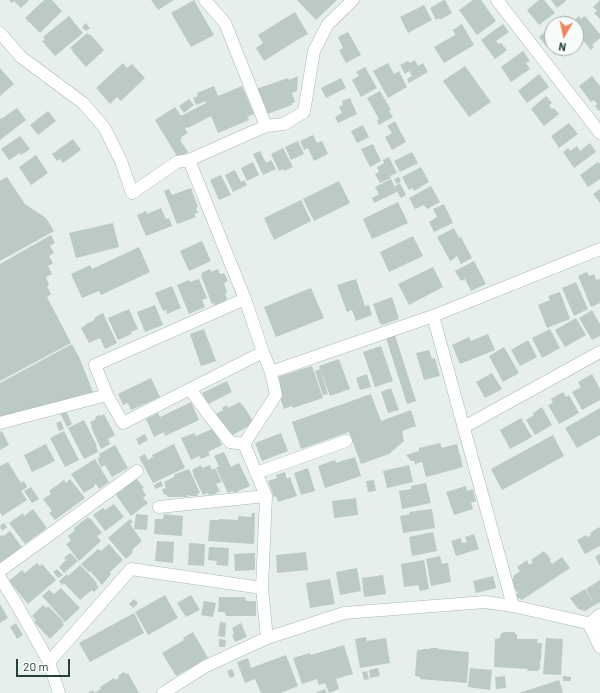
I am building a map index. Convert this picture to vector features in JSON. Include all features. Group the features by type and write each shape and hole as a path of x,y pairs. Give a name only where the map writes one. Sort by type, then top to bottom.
{"street":[{"path":"205,0 225,23 266,126"},
{"path":"0,33 21,57 83,103 104,127 121,161 132,193 177,162 189,160 266,126 284,124 304,112 314,51 328,24 353,0"},
{"path":"497,0 600,134"},
{"path":"189,160 245,298 263,352 272,372 276,395 244,444"},
{"path":"272,372 433,316 600,249"},
{"path":"245,298 95,365 107,395 123,423 263,352"},
{"path":"433,316 513,606"},
{"path":"464,427 600,352"},
{"path":"190,388 230,442 244,444"},
{"path":"0,423 107,395"},
{"path":"256,473 346,441"},
{"path":"244,444 266,496 262,588 267,638"},
{"path":"0,571 137,471"},
{"path":"159,507 266,496"},
{"path":"48,662 132,569 262,588"},
{"path":"0,578 17,605 48,662 59,693"},
{"path":"163,693 206,666 267,638 344,613 485,602 513,606 594,625"},
{"path":"600,615 594,625 600,647"}],"building":[{"path":"9,0 29,0 21,8 14,1 12,3"},
{"path":"44,0 52,0 62,11 40,33 25,18"},
{"path":"151,0 174,0 158,10"},
{"path":"194,0 214,35 191,47 171,13"},
{"path":"297,0 337,0 316,20"},
{"path":"444,0 452,13 440,20 439,18 436,20 430,8"},
{"path":"473,0 481,0 496,21 477,35 459,10"},
{"path":"539,0 544,0 555,13 551,16 544,16 544,21 539,25 527,10"},
{"path":"551,0 565,0 566,1 557,8"},
{"path":"600,0 600,19 594,13 597,11 593,7"},
{"path":"424,5 432,20 408,33 400,17"},
{"path":"295,12 308,34 264,61 256,48 263,43 258,35"},
{"path":"69,16 83,33 55,56 42,41 45,40 43,37"},
{"path":"585,16 600,34 600,38 592,45 594,47 591,50 584,42"},
{"path":"86,23 90,28 86,31 82,27"},
{"path":"462,24 474,45 444,63 434,47 455,35 453,30"},
{"path":"503,24 509,32 496,41 499,44 501,43 507,50 495,59 481,40"},
{"path":"348,32 361,55 346,63 339,50 343,48 338,37"},
{"path":"87,33 89,35 90,34 104,50 86,67 70,48"},
{"path":"544,33 544,43 539,37"},
{"path":"523,51 530,61 526,63 530,69 511,82 501,67"},
{"path":"415,60 418,66 423,63 428,72 409,83 407,79 412,76 409,71 405,74 400,65 408,61 410,63"},
{"path":"123,63 127,68 132,64 145,78 121,101 117,97 110,104 96,88"},
{"path":"388,63 394,74 399,71 407,87 388,98 373,71"},
{"path":"465,66 491,102 469,117 443,81"},
{"path":"365,67 377,88 361,97 352,80 359,76 356,72"},
{"path":"0,68 14,84 0,96"},
{"path":"539,74 549,87 527,103 518,91"},
{"path":"298,76 297,91 292,93 295,102 292,103 292,105 267,114 264,103 262,104 256,89"},
{"path":"592,76 600,86 599,111 595,106 597,104 594,100 591,102 579,86"},
{"path":"341,78 346,88 326,98 321,88"},
{"path":"214,86 218,96 242,86 254,114 247,117 249,120 218,133 211,116 188,128 187,127 185,129 188,133 181,137 182,139 180,140 188,152 178,158 155,120 175,107 181,116 206,103 206,101 196,105 193,98 198,96 197,93"},
{"path":"380,91 391,110 389,111 393,117 379,125 377,120 379,119 367,98"},
{"path":"546,96 552,103 549,105 559,114 544,126 531,109"},
{"path":"350,98 357,114 338,123 335,117 342,113 339,107 343,105 342,101"},
{"path":"189,99 194,105 184,113 179,106"},
{"path":"17,108 26,120 0,140 0,118 1,119"},
{"path":"48,111 56,121 38,135 30,125"},
{"path":"395,121 406,142 392,150 385,137 392,133 387,126"},
{"path":"569,123 578,134 559,148 551,136"},
{"path":"363,125 369,137 357,143 351,131"},
{"path":"313,135 317,143 322,141 328,154 314,161 308,148 304,150 300,141"},
{"path":"20,136 30,149 9,160 1,149"},
{"path":"73,139 81,150 63,163 60,159 57,161 52,154"},
{"path":"298,141 304,154 291,160 285,147"},
{"path":"590,143 596,152 574,168 563,152 568,148 570,151 577,146 580,151"},
{"path":"373,144 381,161 370,167 361,149"},
{"path":"283,148 293,167 284,171 283,169 279,171 271,154"},
{"path":"260,151 266,163 271,160 276,169 263,175 253,154"},
{"path":"412,152 418,163 400,172 394,161"},
{"path":"36,155 48,173 31,185 19,167"},
{"path":"389,157 397,173 390,176 391,178 380,183 375,174 379,172 377,167 384,163 383,160"},
{"path":"253,162 259,175 247,181 241,168"},
{"path":"598,162 600,164 600,179 588,187 580,175"},
{"path":"421,167 429,182 414,191 412,188 409,190 402,177"},
{"path":"235,170 241,182 244,180 247,185 233,192 225,175"},
{"path":"221,175 231,195 219,200 210,180"},
{"path":"7,177 25,204 46,218 54,231 0,261 0,181"},
{"path":"399,177 401,181 397,184 394,179"},
{"path":"391,179 397,192 374,203 372,198 379,194 375,187"},
{"path":"339,181 350,203 314,221 303,199"},
{"path":"400,183 406,195 401,198 394,187"},
{"path":"431,186 440,202 427,209 424,205 415,209 409,198"},
{"path":"191,188 198,207 196,208 198,213 194,214 196,217 177,224 164,191 169,189 172,195"},
{"path":"600,189 600,203 593,194"},
{"path":"301,200 311,221 274,240 264,218"},
{"path":"398,202 408,223 372,239 363,219"},
{"path":"444,204 453,223 434,232 429,222 437,217 433,209"},
{"path":"161,208 166,219 169,218 172,226 146,236 137,215 146,211 147,214"},
{"path":"113,223 119,247 76,258 69,233"},
{"path":"454,228 459,238 461,237 472,258 461,264 457,256 450,261 437,237"},
{"path":"51,235 55,243 50,246 54,253 49,256 53,263 48,266 52,274 46,277 49,285 47,286 51,294 47,297 71,343 0,381 0,264"},
{"path":"413,236 423,256 389,272 380,252"},
{"path":"202,241 211,261 189,271 180,251"},
{"path":"139,247 150,272 101,295 99,291 82,298 71,274 90,265 92,269"},
{"path":"474,261 486,284 471,291 465,279 461,281 455,271"},
{"path":"433,267 443,287 409,305 398,284"},
{"path":"210,269 211,272 218,269 220,274 224,273 228,281 224,283 227,292 225,294 227,301 215,306 214,303 212,304 201,276 201,273"},
{"path":"587,272 589,276 594,274 596,280 600,279 600,303 591,307 578,276"},
{"path":"199,279 207,298 202,300 205,307 189,314 177,285 189,280 190,282"},
{"path":"356,279 365,306 369,305 372,315 356,321 352,310 347,312 337,285"},
{"path":"576,282 588,309 574,316 562,288"},
{"path":"172,286 181,308 167,314 166,310 163,311 155,293"},
{"path":"311,288 324,318 276,337 264,307"},
{"path":"560,292 570,319 547,328 538,305 550,300 548,296"},
{"path":"392,297 399,319 382,325 381,323 380,324 373,304"},
{"path":"155,305 163,325 145,332 137,312"},
{"path":"129,309 138,329 131,332 132,334 118,340 108,318"},
{"path":"592,310 600,324 600,336 592,340 579,318"},
{"path":"103,313 117,343 105,349 100,338 89,343 81,328 95,320 94,318"},
{"path":"576,318 586,335 565,347 555,330"},
{"path":"204,329 216,361 201,366 190,334"},
{"path":"550,329 560,348 542,358 532,338"},
{"path":"488,334 495,350 460,364 452,345 469,337 471,341"},
{"path":"395,335 416,401 407,404 386,338"},
{"path":"528,340 537,357 520,366 511,350"},
{"path":"72,344 80,359 93,392 0,418 0,383"},
{"path":"381,346 393,381 375,387 363,352"},
{"path":"504,347 519,373 503,382 489,356"},
{"path":"429,350 432,359 435,358 440,376 424,380 416,353"},
{"path":"339,359 350,389 330,396 319,366"},
{"path":"312,366 323,398 293,408 292,406 284,409 276,385 280,383 278,377"},
{"path":"320,369 328,394 323,395 315,371"},
{"path":"492,373 502,389 485,398 476,382"},
{"path":"367,374 371,387 360,390 356,378"},
{"path":"592,374 600,389 600,400 582,410 572,392 581,387 578,382"},
{"path":"151,378 160,397 131,410 128,403 123,405 118,394"},
{"path":"227,381 232,392 208,404 202,393"},
{"path":"391,388 399,410 388,413 381,392"},
{"path":"563,392 566,397 569,395 579,413 559,424 548,405 553,403 551,399"},
{"path":"371,394 381,421 411,410 416,426 402,431 404,441 389,454 361,464 349,432 301,449 292,422"},
{"path":"191,402 199,420 165,436 164,432 154,437 146,419 158,413 160,417"},
{"path":"240,402 254,423 229,437 214,415 223,410 222,408 227,405 228,408"},
{"path":"542,407 552,425 535,435 526,420"},
{"path":"600,408 600,435 577,448 565,428"},
{"path":"66,411 72,424 67,427 60,413"},
{"path":"104,414 115,435 108,439 110,444 101,449 90,422 96,419 95,417"},
{"path":"521,418 532,437 510,449 500,430"},
{"path":"84,420 97,446 98,452 84,459 68,428"},
{"path":"61,421 64,429 59,431 56,423"},
{"path":"214,428 222,445 208,452 210,455 201,459 199,456 191,460 181,438 194,433 196,436"},
{"path":"2,431 9,445 0,450 0,432"},
{"path":"64,431 79,460 65,467 50,438"},
{"path":"281,433 288,451 262,461 255,443"},
{"path":"145,434 148,440 139,445 136,439"},
{"path":"553,435 564,456 502,490 491,469"},
{"path":"440,443 442,448 457,444 463,467 426,477 422,462 415,464 414,461 411,461 406,455 419,451 419,448"},
{"path":"46,444 55,461 32,472 24,455"},
{"path":"174,444 185,468 153,483 139,457 145,454 148,460 153,457 152,455"},
{"path":"115,445 128,468 112,477 105,465 101,467 97,458 100,457 99,454"},
{"path":"224,452 231,467 239,463 250,486 234,493 233,491 228,493 216,468 219,466 214,456"},
{"path":"355,457 361,476 325,488 318,466 335,460 336,463"},
{"path":"95,459 109,482 99,489 96,484 84,493 71,474"},
{"path":"8,462 21,483 24,481 27,487 21,491 27,500 2,516 0,512 0,466"},
{"path":"201,465 202,468 210,465 212,470 215,468 222,482 216,484 220,491 216,494 209,495 208,493 203,495 192,470"},
{"path":"409,465 413,482 387,488 383,471"},
{"path":"308,468 315,491 301,495 294,473"},
{"path":"189,469 200,493 197,494 198,496 187,495 188,497 168,497 166,494 164,495 162,489 166,488 164,482 174,477 175,474"},
{"path":"285,472 287,479 290,477 297,496 278,502 276,496 274,497 268,481 277,478 276,475"},
{"path":"136,478 144,488 142,489 146,495 143,498 148,503 131,516 116,493 124,489 123,487"},
{"path":"70,479 85,498 55,520 49,513 52,511 43,499 51,494 49,491 64,480 66,483"},
{"path":"374,480 376,491 368,492 366,481"},
{"path":"161,481 163,486 155,489 154,485"},
{"path":"426,483 431,503 402,509 399,491 411,489 411,486"},
{"path":"466,486 467,491 473,489 476,501 471,503 473,509 454,515 446,492"},
{"path":"31,487 39,499 32,503 24,491"},
{"path":"356,498 358,515 334,518 332,501"},
{"path":"114,504 124,517 105,531 93,515 103,508 105,510"},
{"path":"33,509 47,528 25,544 9,523 23,513 24,516"},
{"path":"432,509 435,528 403,533 400,516 410,514 409,512"},
{"path":"252,513 255,513 254,544 208,541 210,520 238,520 238,516 251,517"},
{"path":"136,514 148,515 147,530 134,529"},
{"path":"164,514 183,516 182,536 154,534 155,519 163,519"},
{"path":"88,517 102,533 97,536 101,541 79,561 66,544 71,541 68,536 75,530 74,528"},
{"path":"130,519 133,522 130,524 142,541 132,550 133,552 126,559 108,538"},
{"path":"4,523 7,527 2,531 0,526"},
{"path":"599,527 600,546 585,554 577,540 586,535 587,537 591,535 590,533"},
{"path":"10,531 22,547 0,563 0,536 3,536"},
{"path":"433,532 437,551 412,556 409,537"},
{"path":"474,534 479,549 456,556 451,541 461,538 462,543 467,542 465,537"},
{"path":"157,541 174,542 173,563 155,561"},
{"path":"189,543 205,544 204,566 188,565"},
{"path":"109,544 123,560 110,572 111,574 102,585 90,571 89,572 81,564 98,549 101,551"},
{"path":"209,547 229,548 228,566 216,565 217,561 208,560"},
{"path":"544,551 551,560 550,561 552,564 562,557 570,568 522,600 519,598 518,599 515,595 518,593 510,581 514,578 513,576 520,571 517,567 527,560 529,565 533,562 531,560"},
{"path":"306,552 308,570 277,573 276,555"},
{"path":"70,553 78,561 64,573 59,567 66,560 64,558"},
{"path":"255,553 255,570 235,571 234,554"},
{"path":"600,554 600,566 595,557"},
{"path":"440,556 442,564 448,563 451,582 431,586 426,559"},
{"path":"424,560 429,589 420,591 418,585 404,587 401,564"},
{"path":"37,563 40,566 42,564 56,580 28,604 9,581 22,570 25,573"},
{"path":"80,565 99,587 94,592 92,590 80,600 64,583 62,585 59,581 67,574 68,576"},
{"path":"357,568 361,591 340,595 336,572"},
{"path":"57,569 63,575 58,578 53,572"},
{"path":"383,575 386,594 364,597 362,578"},
{"path":"493,576 496,588 476,593 473,581"},
{"path":"330,579 335,604 310,608 306,583"},
{"path":"600,580 600,602 595,605 586,589"},
{"path":"61,588 80,608 65,622 42,596 49,590 54,594"},
{"path":"585,589 595,605 585,611 578,609 570,598"},
{"path":"165,595 178,618 148,635 135,612"},
{"path":"191,595 200,610 186,617 177,603"},
{"path":"219,597 245,597 246,601 256,601 256,616 226,616 225,612 218,612"},
{"path":"134,599 138,603 133,608 129,604"},
{"path":"204,601 216,603 213,617 201,615"},
{"path":"0,604 8,618 0,623"},
{"path":"43,605 46,608 48,606 64,622 62,623 64,625 50,639 34,622 36,620 32,616"},
{"path":"134,613 144,633 90,662 79,643"},
{"path":"220,622 226,623 225,637 218,636"},
{"path":"16,623 23,635 17,639 10,627"},
{"path":"241,623 247,637 235,642 232,635 234,634 232,628"},
{"path":"193,632 208,658 176,676 162,653 184,640 183,638"},
{"path":"515,632 515,634 517,634 517,639 538,639 537,643 542,643 540,669 538,671 494,667 495,639 500,638 501,633"},
{"path":"366,637 367,641 386,638 390,663 360,668 355,639"},
{"path":"546,638 563,639 561,675 543,674"},
{"path":"219,639 226,640 225,647 219,647"},
{"path":"344,645 353,674 336,679 339,689 329,693 325,683 319,685 317,679 302,684 293,658 310,653 311,655"},
{"path":"430,648 469,652 467,683 420,679 420,677 415,676 417,650"},
{"path":"286,655 298,686 281,693 261,693 255,679 245,683 237,662 248,658 251,668"},
{"path":"378,668 380,676 370,678 369,670"},
{"path":"470,668 492,670 490,690 468,687"},
{"path":"232,669 235,676 230,678 227,671"},
{"path":"367,671 369,679 364,680 362,672"},
{"path":"124,672 126,674 128,673 139,693 94,693 114,678 115,680 119,678 118,676"},
{"path":"505,676 506,688 496,689 495,677"},
{"path":"563,676 571,677 571,681 563,681"},
{"path":"559,680 563,693 519,693"},
{"path":"325,689 327,693 315,693"}]}
